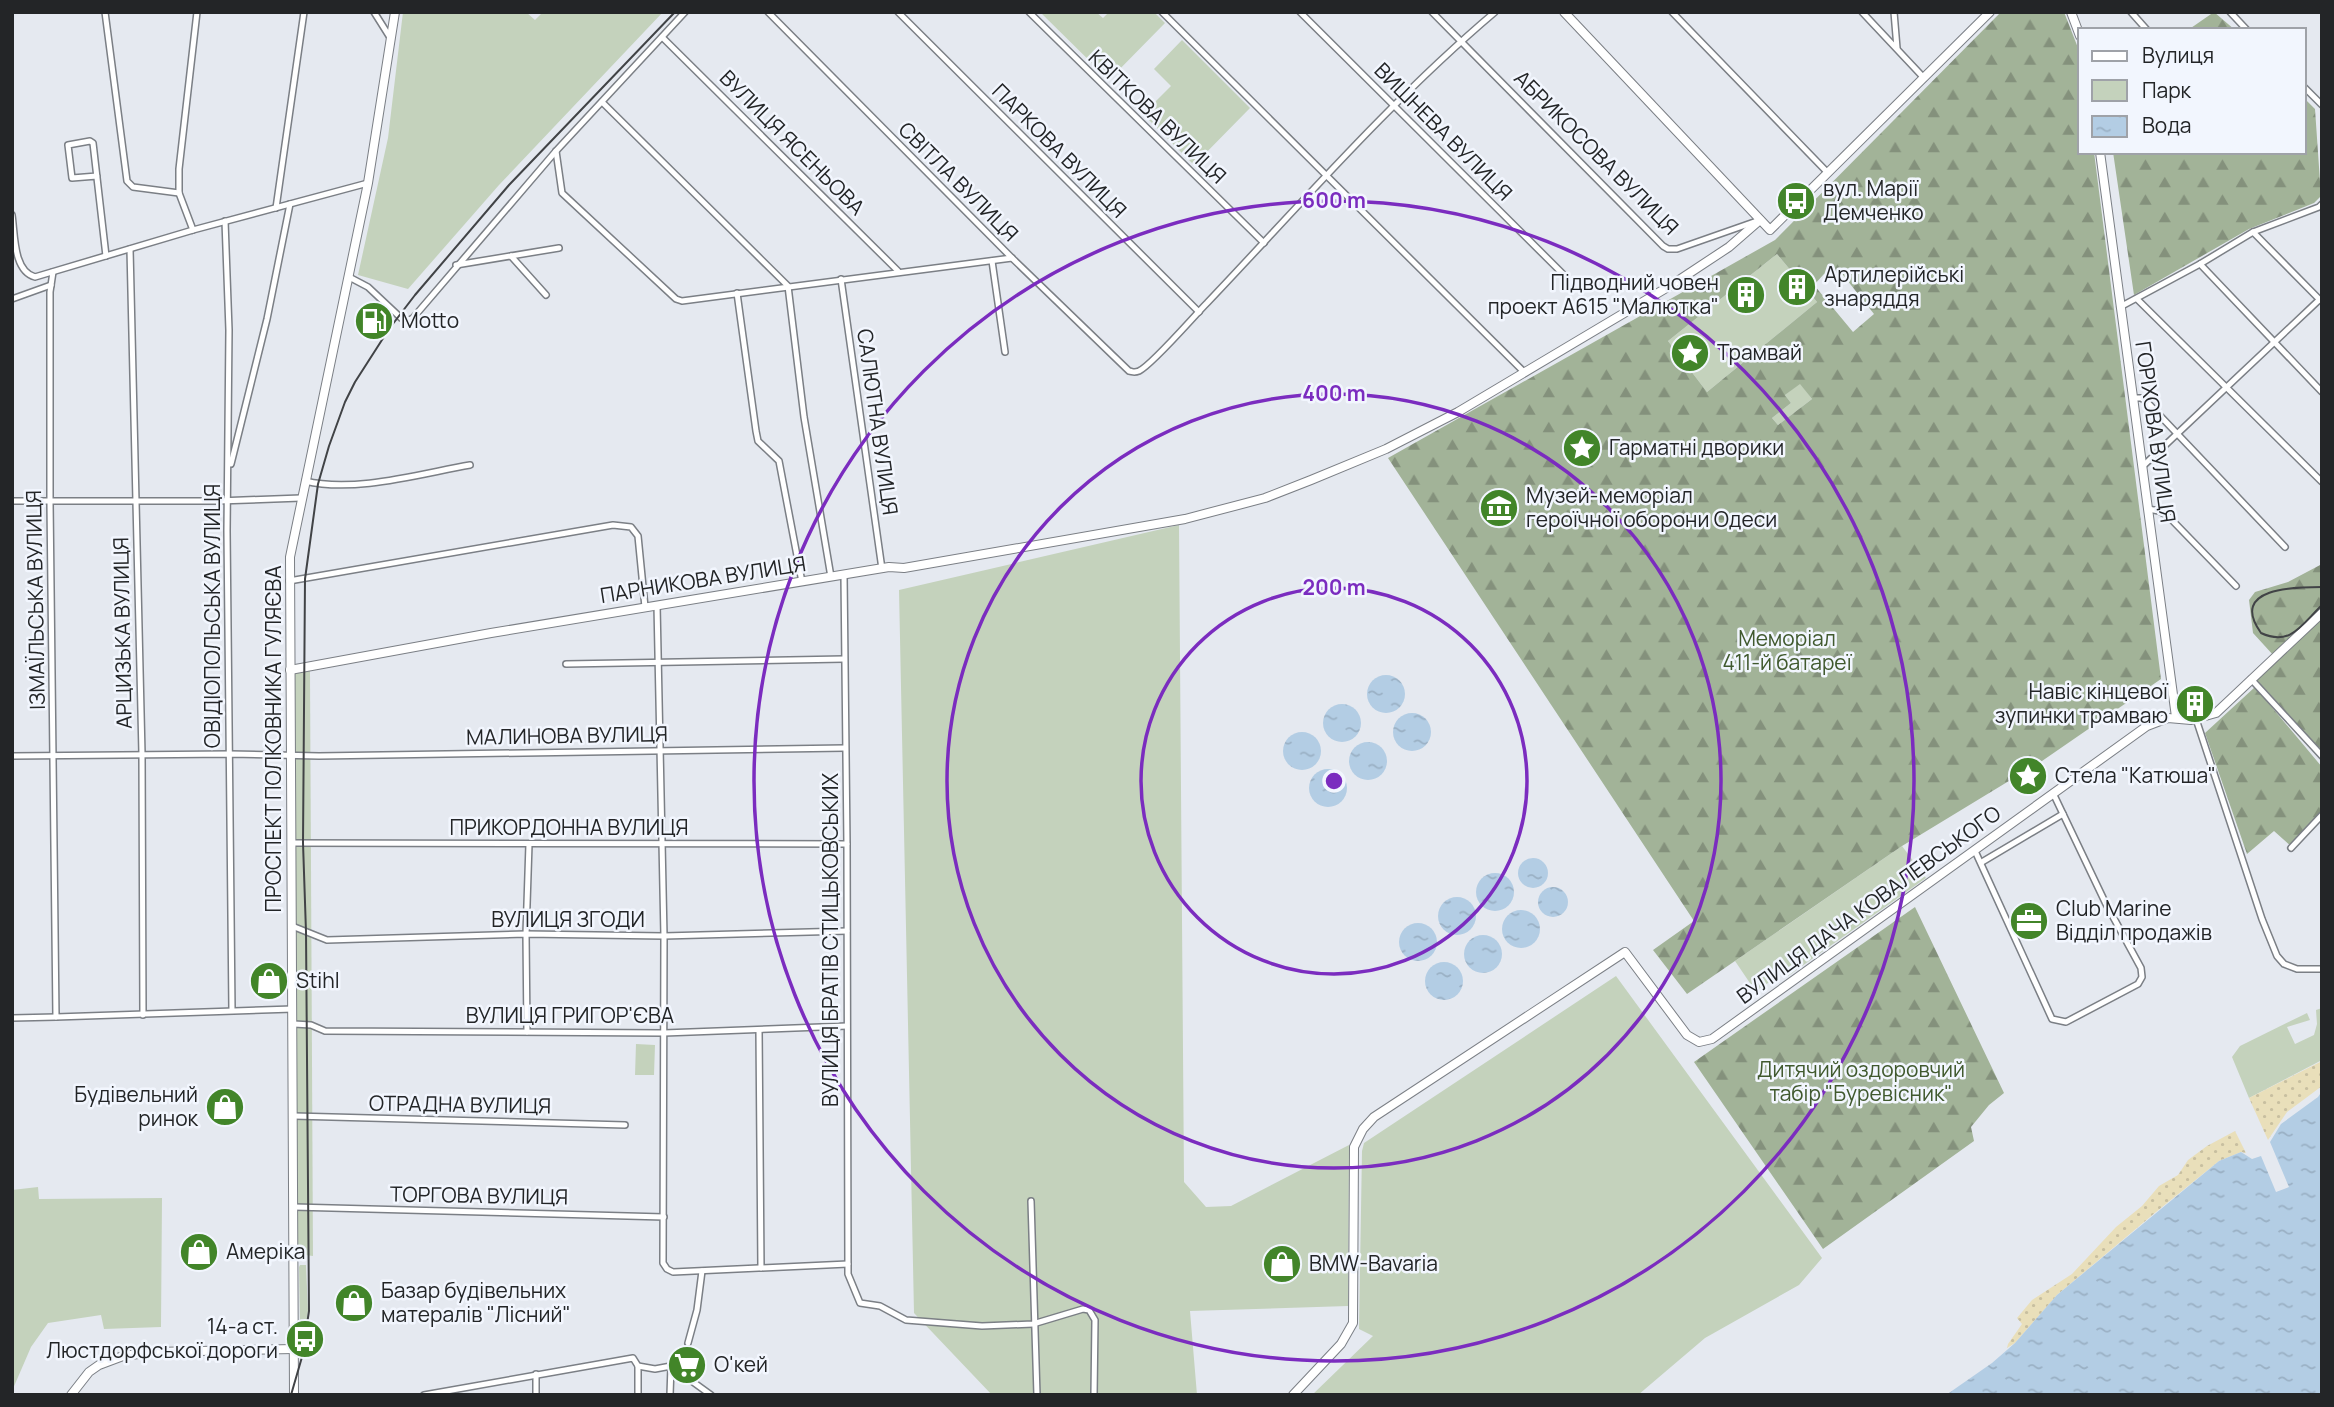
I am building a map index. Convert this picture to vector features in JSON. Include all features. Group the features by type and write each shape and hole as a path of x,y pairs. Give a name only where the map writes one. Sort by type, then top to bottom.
{"street":[{"path":"106,12 127,181 133,187 179,193"},
{"path":"192,230 179,193 180,154 197,12"},
{"path":"276,208 304,12"},
{"path":"374,12 392,40"},
{"name":"ПРОСПЕКТ ПОЛКОВНИКА ГУЛЯЄВА","path":"294,1395 290,557 368,183 395,12"},
{"path":"349,277 369,287 401,318 408,321 413,318 555,151 685,12"},
{"name":"СВІТЛА ВУЛИЦЯ","path":"768,12 1012,258 1129,371 1144,368 1199,312"},
{"name":"ПАРКОВА ВУЛИЦЯ","path":"898,12 1199,312"},
{"name":"КВІТКОВА ВУЛИЦЯ","path":"1029,12 1264,243"},
{"path":"1163,12 1525,373"},
{"name":"ВИШНЕВА ВУЛИЦЯ","path":"1300,12 1563,274"},
{"name":"АБРИКОСОВА ВУЛИЦЯ","path":"1432,12 1668,249 1677,249 1760,220"},
{"path":"1199,312 1326,175 1461,41 1495,12"},
{"path":"1564,12 1770,230 1990,12"},
{"path":"1672,12 1828,173"},
{"path":"1862,12 1924,78"},
{"path":"1895,12 1897,49"},
{"path":"2071,12 2078,31"},
{"path":"2131,12 2145,28"},
{"path":"2230,12 2245,28"},
{"name":"ВУЛИЦЯ ЯСЕНЬОВА","path":"662,37 899,272"},
{"path":"2306,89 2322,105"},
{"path":"602,102 788,286 804,416 831,577"},
{"path":"97,176 72,178 68,145 92,142 97,176 106,256"},
{"path":"555,151 562,193 676,299 689,301 1012,258"},
{"name":"ГОРІХОВА ВУЛИЦЯ","path":"2100,154 2176,717"},
{"path":"12,215 22,270 35,277 192,230 368,183"},
{"path":"228,473 267,319 290,204"},
{"path":"2120,307 2253,232 2321,206"},
{"name":"ПАРНИКОВА ВУЛИЦЯ","path":"290,670 645,607 882,569 904,568 1185,519 1265,498 1386,449 1458,412 1695,269 1729,247 1760,220"},
{"name":"ОВІДІОПОЛЬСЬКА ВУЛИЦЯ","path":"225,221 229,330 232,1010"},
{"path":"2143,466 2321,301 2253,232"},
{"path":"456,265 559,248"},
{"name":"АРЦИЗЬКА ВУЛИЦЯ","path":"130,249 142,754 144,1015"},
{"path":"511,256 546,295"},
{"path":"992,261 1005,352"},
{"path":"2200,264 2322,391"},
{"name":"ІЗМАЇЛЬСЬКА ВУЛИЦЯ","path":"53,272 50,502 56,1017"},
{"name":"САЛЮТНА ВУЛИЦЯ","path":"841,279 882,569"},
{"path":"12,299 51,285"},
{"path":"737,293 758,441 779,461 802,582"},
{"path":"2137,299 2322,482"},
{"path":"2133,398 2141,398 2147,402 2284,547"},
{"path":"305,481 350,486 470,465"},
{"path":"12,501 218,501 301,498"},
{"path":"2148,509 2168,516 2236,586"},
{"path":"289,581 612,525 631,527 638,536 645,607"},
{"name":"ВУЛИЦЯ БРАТІВ СТИЦЬКОВСЬКИХ","path":"844,575 848,1274 860,1303 880,1306 906,1320 982,1326 1033,1324"},
{"path":"657,605 664,936 663,1263 673,1272 848,1264"},
{"path":"2322,613 2216,713 2196,719 2262,919 2277,956 2284,964 2297,969 2322,969"},
{"path":"566,664 844,659"},
{"path":"2251,679 2322,756"},
{"name":"ВУЛИЦЯ ДАЧА КОВАЛЕВСЬКОГО","path":"1293,1395 1341,1344 1353,1323 1354,1147 1363,1129 1374,1117 1625,952 1687,1035 1699,1042 1712,1039 2147,726 2176,717 2196,719"},
{"name":"МАЛИНОВА ВУЛИЦЯ","path":"12,756 845,748"},
{"path":"1976,851 2052,1019 2066,1023 2138,984 2142,977 2141,968 2105,902 2053,793"},
{"path":"1982,862 2063,814"},
{"path":"2291,848 2322,815"},
{"name":"ПРИКОРДОННА ВУЛИЦЯ","path":"291,843 847,844"},
{"path":"527,1031 529,844"},
{"name":"ВУЛИЦЯ ЗГОДИ","path":"292,926 327,940 526,934 664,936 846,932"},
{"path":"12,1018 293,1009"},
{"name":"ВУЛИЦЯ ГРИГОР'ЄВА","path":"294,1024 311,1025 325,1031 664,1033 847,1026"},
{"path":"759,1030 761,1268"},
{"name":"ОТРАДНА ВУЛИЦЯ","path":"294,1116 625,1125"},
{"path":"1031,1200 1037,1395"},
{"name":"ТОРГОВА ВУЛИЦЯ","path":"294,1207 664,1217"},
{"path":"688,1343 697,1310 702,1271"},
{"path":"1033,1324 1083,1309 1093,1313 1094,1395"},
{"path":"71,1395 89,1372 123,1356 154,1352 294,1349"},
{"path":"424,1395 633,1358 638,1366 638,1395"},
{"path":"638,1366 671,1366 711,1395"},
{"path":"670,1395 671,1366"},
{"path":"536,1374 536,1395"}],"green space":[{"path":"403,12 526,12 535,20 543,12 663,12 499,185 408,289 358,275 388,138"},
{"path":"1040,12 1096,12 1103,18 1109,12 1154,12 1165,23 1109,80"},
{"name":"Меморіал 411-й батареї","path":"2001,12 2064,12 2078,48 2078,154 2094,154 2161,679 2042,761 1902,846 1687,994 1653,950 1694,921 1388,458 1775,240","holes":["1777,254 1817,302 1707,392 1668,341","1832,271 1843,275 1874,314 1853,332 1814,285 1824,274","1800,384 1812,399 1778,425 1772,418 1791,403 1785,395"]},
{"path":"2214,12 2233,28 2191,28"},
{"path":"1182,40 1250,108 1194,165 1143,114 1171,86 1154,69"},
{"path":"2306,100 2315,109 2321,196 2314,203 2249,229 2134,295 2113,154 2306,154"},
{"path":"1777,254 1817,302 1707,392 1668,341"},
{"path":"1800,383 1812,399 1778,425 1772,418 1791,403 1785,395"},
{"path":"1179,525 1184,1182 1206,1207 1231,1206 1349,1145 1348,1306 1190,1311 1197,1395 992,1395 914,1313 899,590"},
{"path":"2322,564 2322,610 2274,656 2253,633 2249,600 2255,592 2288,582"},
{"path":"2322,617 2322,751 2255,678"},
{"path":"310,670 313,1256 298,1254 293,674"},
{"path":"2255,687 2322,767 2322,812 2293,848 2274,831 2247,854 2205,733"},
{"path":"1902,846 1926,878 1788,976 1784,971 1756,992 1735,961"},
{"name":"Дитячий оздоровчий табір \"Буревісник\"","path":"1915,907 2004,1093 1989,1105 1971,1127 1974,1141 1823,1249 1694,1062"},
{"path":"1616,976 1822,1258 1799,1285 1705,1338 1638,1395 1312,1395 1373,1336 1359,1329 1364,1143"},
{"path":"2322,1008 2322,1060 2249,1098 2232,1057 2240,1046 2307,1013 2310,1020 2287,1027 2295,1044 2314,1035 2317,1024 2316,1010"},
{"path":"636,1044 655,1045 654,1075 635,1075"},
{"path":"38,1187 39,1199 162,1198 161,1327 104,1329 101,1315 48,1323 31,1347 12,1391 12,1190"},
{"path":"300,1265 306,1265 308,1311 305,1330 300,1326"}],"sand":[{"path":"2322,1061 2322,1086 2287,1112 2268,1140 2249,1098"},
{"path":"2235,1131 2246,1153 2241,1152 2219,1161 2156,1212 2057,1295 2015,1343 2007,1348 2022,1324 2017,1318 2032,1300 2072,1274 2159,1186 2178,1175 2188,1160"}],"water":[{"path":"1386,675 1400,680 1405,694 1400,708 1386,713 1372,708 1367,694 1372,680"},
{"path":"1342,704 1356,709 1361,723 1356,737 1342,742 1328,737 1323,723 1328,709"},
{"path":"1412,713 1426,718 1431,732 1426,746 1412,751 1398,746 1393,732 1398,718"},
{"path":"1302,732 1316,737 1321,751 1316,765 1302,770 1288,765 1283,751 1288,737"},
{"path":"1368,742 1382,747 1387,761 1382,775 1368,780 1354,775 1349,761 1354,747"},
{"path":"1328,769 1342,774 1347,788 1342,802 1328,807 1314,802 1309,788 1314,774"},
{"path":"1533,858 1543,863 1548,873 1543,883 1533,888 1523,883 1518,873 1523,863"},
{"path":"1495,873 1509,878 1514,892 1509,906 1495,911 1481,906 1476,892 1481,878"},
{"path":"1553,887 1563,892 1568,902 1563,912 1553,917 1543,912 1538,902 1543,892"},
{"path":"1457,897 1471,902 1476,916 1471,930 1457,935 1443,930 1438,916 1443,902"},
{"path":"1521,910 1535,915 1540,929 1535,943 1521,948 1507,943 1502,929 1507,915"},
{"path":"1418,923 1432,928 1437,942 1432,956 1418,961 1404,956 1399,942 1404,928"},
{"path":"1483,935 1497,940 1502,954 1497,968 1483,973 1469,968 1464,954 1469,940"},
{"path":"1444,962 1458,967 1463,981 1458,995 1444,1000 1430,995 1425,981 1430,967"},
{"path":"2322,1091 2322,1395 1946,1395 1992,1363 2015,1343 2057,1295 2219,1161 2241,1152 2252,1159 2261,1156 2276,1192 2289,1187 2270,1142 2281,1124 2318,1097"}],"tram line":[{"path":"291,1395 302,1357 309,1311 303,843 305,579 318,484 345,402 389,329 509,185 675,12"},
{"path":"2322,587 2283,589 2269,593 2259,598 2253,606 2253,618 2261,633 2280,637 2302,626 2322,605"}],"place":[{"name":"вул. Марії Демченко","path":"1796,201"},
{"name":"Артилерійські знаряддя","path":"1797,287"},
{"name":"Підводний човен проект А615 \"Малютка\"","path":"1746,295"},
{"name":"Motto","path":"374,321"},
{"name":"Трамвай","path":"1690,353"},
{"name":"Гарматні дворики","path":"1582,448"},
{"name":"Музей-меморіал героїчної оборони Одеси","path":"1499,508"},
{"name":"Навіс кінцевої зупинки трамваю","path":"2195,704"},
{"name":"Стела \"Катюша\"","path":"2028,776"},
{"name":"Club Marine Відділ продажів","path":"2029,921"},
{"name":"Stihl","path":"269,981"},
{"name":"Будівельний ринок","path":"225,1107"},
{"name":"Амеріка","path":"199,1252"},
{"name":"BMW-Bavaria","path":"1282,1264"},
{"name":"Базар будівельних матералів \"Лісний\"","path":"354,1303"},
{"name":"14-а ст. Люстдорфської дороги","path":"305,1339"},
{"name":"О'кей","path":"687,1365"}]}
